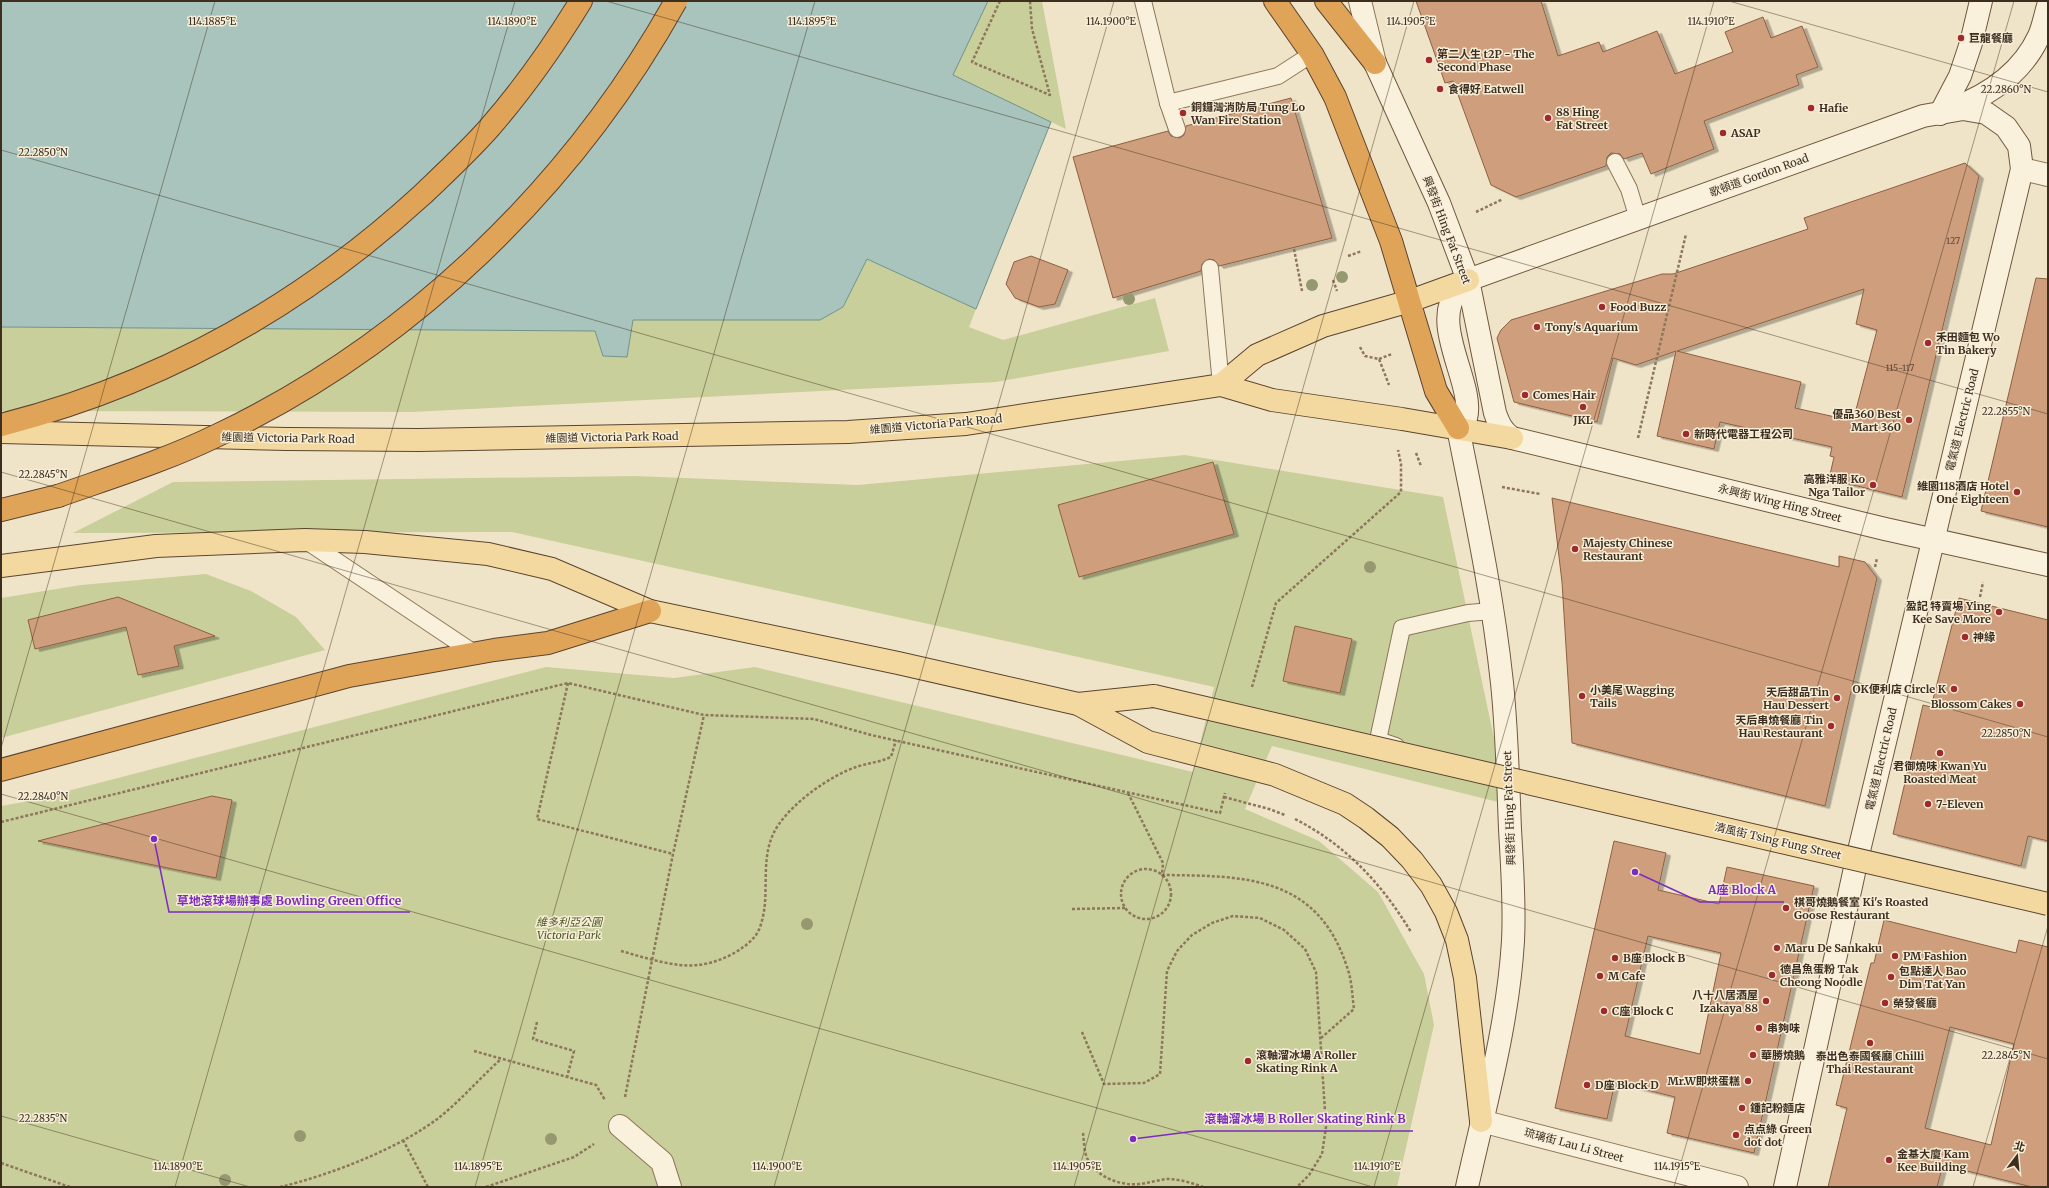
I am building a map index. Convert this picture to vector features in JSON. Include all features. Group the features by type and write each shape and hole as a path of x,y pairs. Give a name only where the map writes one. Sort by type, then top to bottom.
{"highway":[{"path":"1,425 47,413 111,391 175,362 237,331 284,303 343,262 401,214 490,127 560,35 581,1"},
{"path":"1,510 58,496 139,468 218,435 289,397 357,355 414,312 522,213 585,140 630,77 676,1"},
{"path":"1275,1 1312,54 1335,97 1374,194 1410,301 1436,391 1458,428"},
{"path":"1326,1 1375,63"},
{"path":"1,770 349,676 442,661 474,654 548,643 650,611"}],"main road":[{"name":"興發街 Hing Fat Street","path":"1360,1 1375,63 1439,202 1468,280 1495,413 1502,430 1512,438"},
{"path":"1940,114 1960,76 1971,43 1981,1"},
{"path":"1940,114 1970,102 1998,86 2022,63 2039,36 2048,6"},
{"name":"歌頓道 Gordon Road","path":"1468,280 1916,118 1963,109 1986,113 2006,127 2019,146 2022,169"},
{"path":"2022,169 2048,175"},
{"name":"電氣道 Electric Road","path":"1785,1187 1858,859 2022,169"},
{"path":"1221,385 1257,355 1323,326 1410,301 1468,280"},
{"path":"1458,428 1466,419 1466,406 1463,385 1450,335 1449,315 1456,292 1468,280"},
{"path":"1221,385 1272,400 1402,419 1512,438"},
{"name":"維園道 Victoria Park Road","path":"1,432 271,439 419,440 848,432 966,424 1221,385"},
{"name":"興發街 Hing Fat Street","path":"1458,428 1492,611 1502,683 1508,780 1513,940 1509,981 1496,1062 1467,1187"},
{"name":"永興街 Wing Hing Street","path":"1512,438 1933,540 2048,565"},
{"path":"1,566 156,546 305,540 365,542 488,554 552,569 650,611 898,663 1078,704 1148,742 1275,775 1345,804 1390,837 1412,860 1430,885 1446,912 1457,940 1465,978 1482,1121"},
{"path":"1078,704 1154,696 2048,903"},
{"name":"清風街 Tsing Fung Street","path":"1508,780 1562,790 2048,903"},
{"name":"琉璃街 Lau Li Street","path":"1482,1121 1737,1187"},
{"path":"620,1126 662,1162 670,1187"}],"lane":[{"path":"1143,1 1168,103 1177,129"},
{"path":"1168,103 1278,76 1312,54"},
{"path":"1616,162 1629,189 1638,219"},
{"path":"1210,268 1221,385"},
{"path":"305,540 474,654"},
{"path":"1492,611 1468,613 1402,628 1378,740 1508,780"}],"path":[{"path":"1000,1 972,62 1050,96 1032,28 1030,1"},
{"path":"1637,440 1686,232"},
{"path":"1294,248 1302,291"},
{"path":"1333,280 1346,319 1365,356 1379,359 1421,466"},
{"path":"1251,691 1276,603 1401,492 1401,464 1398,448"},
{"path":"568,683 537,819 673,854"},
{"path":"1,822 568,683 704,715 814,719 896,740 1220,814 1227,787"},
{"path":"486,1187 574,1157 620,1126 673,854 704,715"},
{"path":"621,951 652,959 698,965 717,960 744,947 756,934 762,920 765,902 765,862 770,844 779,824 814,791 834,776 856,767 891,757 896,740"},
{"path":"1072,910 1125,908 1138,917 1146,918 1162,913 1170,898 1168,882 1162,875 1163,863 1128,792"},
{"path":"1224,797 1269,809 1296,820 1336,843 1355,859 1374,879 1396,906 1411,932"},
{"path":"1125,908 1121,893 1122,885 1132,873 1147,869 1162,875 1242,879 1270,885 1300,898 1320,914 1335,934 1348,968 1354,1009 1320,1038"},
{"path":"1082,1032 1104,1084 1144,1083 1160,1074 1167,971 1177,951 1192,935 1212,923 1233,916 1260,918 1284,930 1305,948 1316,972 1326,1127 1322,1154 1309,1175 1297,1187"},
{"path":"537,1022 532,1040 574,1051 567,1077"},
{"path":"474,1051 596,1085 620,1126"},
{"path":"280,1187 313,1179 403,1140 440,1116 501,1059"},
{"path":"1083,1134 1087,1157 1096,1172 1110,1179 1133,1184 1180,1180 1203,1187"},
{"path":"403,1140 428,1187"},
{"path":"1,1163 70,1187"}],"green space":[{"path":"988,1 1042,1 1066,129 952,75"},
{"path":"867,259 976,309 969,327 1003,340 1155,298 1169,351 996,382 413,412 1,411 1,327 595,331 603,356 627,357 633,320 820,320 843,307"},
{"name":"維多利亞公園 Victoria Park","path":"1185,455 1443,497 1499,762 1498,802 1272,746 1245,809 1319,841 1378,892 1424,974 1434,1025 1397,1187 1,1187 1,806 29,801 546,667 674,678 755,667 1193,772 1214,687 512,532 73,533 173,482 635,476 858,485"},
{"path":"206,574 251,591 296,617 325,650 1,738 1,598 81,585"}],"water":[{"path":"1,1 988,1 953,75 1051,122 976,309 867,259 843,307 820,320 633,320 627,357 603,356 595,331 1,327"}],"building":[{"path":"1416,1 1541,1 1558,56 1599,42 1603,52 1657,31 1675,74 1733,52 1725,32 1763,17 1771,38 1802,26 1818,67 1796,75 1799,85 1704,121 1714,149 1651,174 1642,153 1624,159 1620,154 1611,153 1607,157 1606,166 1516,197 1491,185 1453,81 1445,83"},
{"path":"1291,98 1332,238 1219,266 1214,260 1209,259 1202,264 1201,271 1113,298 1073,157 1168,131 1171,136 1180,138 1184,135 1186,126"},
{"path":"1965,163 1979,176 1902,497 1829,479 1834,457 1830,456 1832,447 1720,422 1714,449 1657,436 1676,351 1636,365 1613,358 1597,422 1514,402 1497,338 1501,330 1511,320 1662,274 1673,274 1808,229 1804,218","holes":["1864,289 1856,324 1877,330 1853,421 1795,408 1801,382 1677,351"]},
{"path":"1031,256 1068,270 1055,304 1039,307 1015,298 1006,284 1014,262"},
{"path":"2036,278 2048,279 2048,527 1981,511"},
{"path":"1213,462 1234,534 1079,577 1058,505"},
{"path":"1552,498 1839,567 1839,556 1865,562 1877,578 1825,806 1572,743 1562,582"},
{"path":"118,597 215,636 174,646 179,666 138,675 126,627 35,649 28,620"},
{"path":"1959,598 2048,620 2048,841 2028,836 2021,866 1893,834 1923,705 1931,707"},
{"path":"1295,626 1352,639 1340,693 1283,681"},
{"path":"212,796 232,800 216,878 38,841"},
{"path":"1614,841 1666,853 1658,890 1719,904 1727,867 1814,886 1754,1153 1667,1133 1675,1097 1615,1082 1607,1119 1555,1108","holes":["1648,936 1721,953 1700,1054 1625,1036"]},
{"path":"1884,920 2016,953 2019,940 2048,947 2048,1187 2032,1187 1943,1165 1937,1187 1828,1187 1847,1108 1836,1105 1871,963 1874,963","holes":["1950,1027 2014,1044 1991,1145 1925,1128"]}],"place":[{"name":"巨龍餐廳","path":"1961,38"},
{"name":"第二人生 t2P - The Second Phase","path":"1429,60"},
{"name":"食得好 Eatwell","path":"1440,89"},
{"name":"Hafie","path":"1811,108"},
{"name":"銅鑼灣消防局 Tung Lo Wan Fire Station","path":"1183,113"},
{"name":"88 Hing Fat Street","path":"1548,118"},
{"name":"ASAP","path":"1723,133"},
{"name":"Food Buzz","path":"1602,307"},
{"name":"Tony's Aquarium","path":"1537,327"},
{"name":"禾田麵包 Wo Tin Bakery","path":"1928,343"},
{"name":"Comes Hair","path":"1525,395"},
{"name":"JKL","path":"1583,407"},
{"name":"優品360 Best Mart 360","path":"1909,420"},
{"name":"新時代電器工程公司","path":"1686,434"},
{"name":"高雅洋服 Ko Nga Tailor","path":"1873,485"},
{"name":"維園118酒店 Hotel One Eighteen","path":"2017,492"},
{"name":"Majesty Chinese Restaurant","path":"1575,549"},
{"name":"盈記 特賣埸 Ying Kee Save More","path":"1999,612"},
{"name":"神緣","path":"1965,637"},
{"name":"OK便利店 Circle K","path":"1954,689"},
{"name":"小美尾 Wagging Tails","path":"1582,696"},
{"name":"天后甜品Tin Hau Dessert","path":"1837,698"},
{"name":"Blossom Cakes","path":"2020,704"},
{"name":"天后串燒餐廳 Tin Hau Restaurant","path":"1831,726"},
{"name":"君御燒味 Kwan Yu Roasted Meat","path":"1940,753"},
{"name":"7-Eleven","path":"1928,804"},
{"name":"草地滾球場辦事處 Bowling Green Office","path":"154,839"},
{"name":"A座 Block A","path":"1635,872"},
{"name":"棋哥燒鵝餐室 Ki's Roasted Goose Restaurant","path":"1786,908"},
{"name":"Maru De Sankaku","path":"1777,948"},
{"name":"PM Fashion","path":"1895,956"},
{"name":"B座 Block B","path":"1615,958"},
{"name":"德昌魚蛋粉 Tak Cheong Noodle","path":"1772,975"},
{"name":"M Cafe","path":"1600,976"},
{"name":"包點達人 Bao Dim Tat Yan","path":"1891,977"},
{"name":"八十八居酒屋 Izakaya 88","path":"1766,1001"},
{"name":"榮發餐廳","path":"1885,1003"},
{"name":"C座 Block C","path":"1604,1011"},
{"name":"串夠味","path":"1759,1028"},
{"name":"泰出色泰國餐廳 Chilli Thai Restaurant","path":"1870,1043"},
{"name":"華勝燒鵝","path":"1753,1055"},
{"name":"滾軸溜冰場 A Roller Skating Rink A","path":"1248,1061"},
{"name":"Mr.W即烘蛋糕","path":"1748,1081"},
{"name":"D座 Block D","path":"1587,1085"},
{"name":"鍾記粉麵店","path":"1742,1108"},
{"name":"点点綠 Green dot dot","path":"1736,1135"},
{"name":"滾軸溜冰場 B Roller Skating Rink B","path":"1133,1139"},
{"name":"金基大廈 Kam Kee Building","path":"1889,1160"}]}
